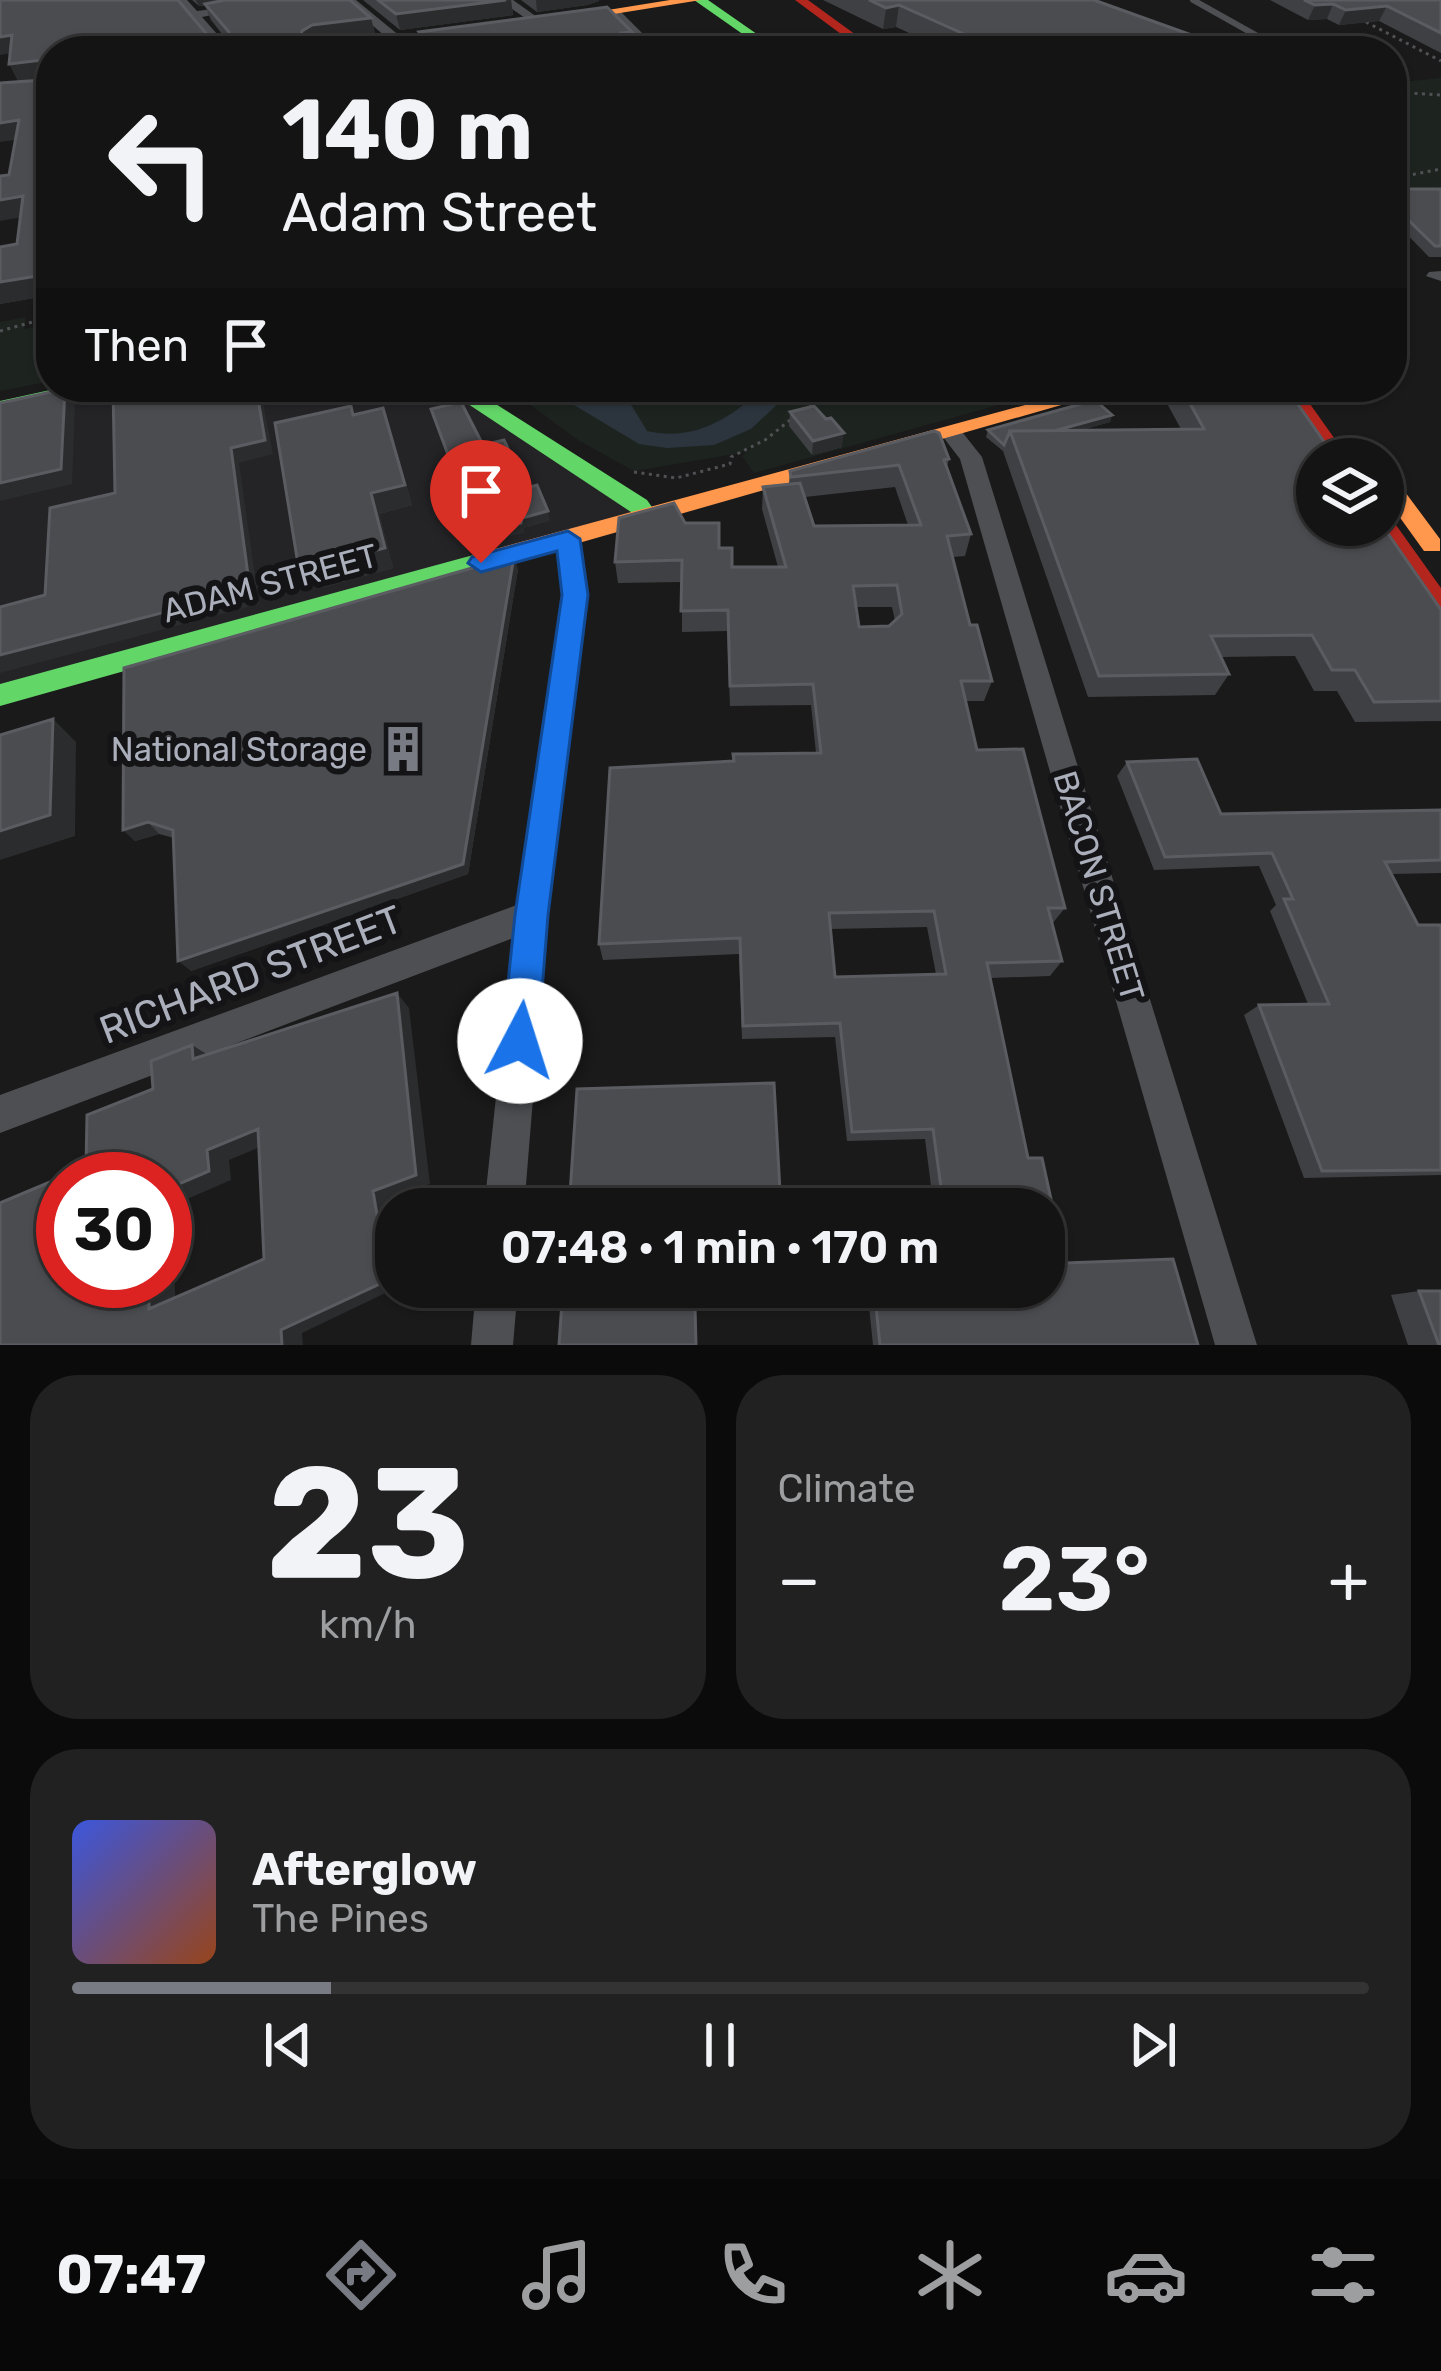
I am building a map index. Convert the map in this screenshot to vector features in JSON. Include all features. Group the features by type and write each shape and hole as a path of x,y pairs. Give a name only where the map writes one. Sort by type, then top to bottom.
{"main road":[{"path":"801,0 851,36"},
{"path":"444,36 655,3 707,1 755,36"},
{"path":"0,407 36,399"},
{"path":"477,402 639,506 647,517"},
{"name":"ADAM STREET","path":"0,695 1061,402"},
{"path":"1298,402 1323,438"},
{"path":"1330,402 1355,438"},
{"path":"1404,507 1441,557"},
{"path":"1398,546 1441,607"}],"street":[{"path":"181,0 213,36"},
{"path":"194,15 281,0"},
{"path":"349,0 383,36"},
{"path":"505,0 538,22"},
{"path":"615,12 639,36"},
{"name":"BACON STREET","path":"951,433 971,457 1236,1345"},
{"path":"506,1188 532,915 575,595 568,539"},
{"name":"RICHARD STREET","path":"0,1114 532,915"},
{"path":"491,1345 495,1308"}],"lane":[{"path":"1199,2 1259,36"}],"path":[{"path":"1363,20 1393,36"},
{"path":"1407,43 1441,61"},
{"path":"1407,93 1441,95"},
{"path":"1407,178 1441,169"},
{"path":"0,331 36,320"},
{"path":"623,470 667,478 730,464 731,458 778,432 813,402"}],"shaded area":[{"path":"1441,78 1441,192 1407,192 1407,81"},
{"path":"26,317 24,329 36,326 36,384 0,391 0,322"},
{"path":"36,400 478,402 647,517 0,695 0,408"},
{"path":"521,402 1009,402 754,473 742,456 756,444 741,453 634,471 578,440"},
{"path":"569,402 626,402 647,431 664,434 710,425 746,402 780,402 751,429 714,445 667,448 639,444"}],"building":[{"path":"0,0 178,0 208,36 36,36 36,61 9,64 12,35 0,37"},
{"path":"350,0 371,18 312,25 300,36 227,36 229,32 205,4"},
{"path":"378,0 506,0 396,14"},
{"path":"869,0 1094,0 1194,36 968,36 899,5 886,8"},
{"path":"1304,0 1441,0 1441,33 1387,6 1346,10"},
{"path":"607,7 632,32 622,33 625,36 422,36 419,32"},
{"path":"36,80 36,276 0,282 0,247 17,244 23,196 0,200 0,176 9,175 19,120 0,123 0,83"},
{"path":"1407,189 1441,189 1441,246 1435,246 1407,219"},
{"path":"36,395 36,402 64,402 61,469 0,483 0,403"},
{"path":"113,402 259,402 265,440 231,448 250,590 0,655 0,607 45,595 50,508 115,493"},
{"path":"461,402 483,445 504,440 527,488 537,485 548,511 478,535 431,409"},
{"path":"1088,402 1097,402 1112,415 1054,431 1010,431 1004,445 988,430"},
{"path":"1189,402 1296,402 1321,438 1296,438 1296,546 1397,546 1441,610 1441,701 1374,702 1355,670 1332,670 1312,635 1211,636 1229,674 1099,676 1010,431 1204,429"},
{"path":"351,406 353,415 383,408 405,485 371,493 385,548 311,567 298,564 275,423"},
{"path":"814,406 844,433 813,441 790,412"},
{"path":"934,431 949,459 944,460 971,534 947,536 970,625 977,625 992,681 961,681 977,750 1023,749 1065,908 1048,908 1062,961 987,963 1028,1158 1042,1158 1049,1188 941,1188 933,1129 852,1132 840,1023 743,1026 740,938 599,944 610,768 734,761 733,754 821,753 813,684 730,686 728,610 681,611 682,560 615,562 619,518 674,503 685,523 719,523 719,548 732,548 732,567 786,567 763,487 800,483 814,526 921,525 899,465 791,477 790,471","holes":["897,585 902,614 889,626 859,627 853,586","934,911 946,974 835,977 829,913"]},
{"path":"514,556 463,864 178,961 173,830 148,822 123,830 124,668"},
{"path":"53,719 50,815 0,831 0,735"},
{"path":"1197,759 1221,814 1441,810 1441,860 1385,862 1418,925 1441,925 1441,1170 1322,1171 1259,1005 1329,1004 1284,899 1293,899 1272,853 1165,857 1127,762"},
{"path":"397,993 416,1175 373,1191 375,1286 281,1330 282,1345 0,1345 0,1203 36,1188 36,1308 192,1308 192,1290 264,1259 258,1129 207,1150 209,1171 192,1178 192,1152 86,1152 87,1115 153,1089 151,1061 192,1045 193,1059"},
{"path":"774,1083 780,1188 570,1188 577,1089"},
{"path":"1173,1259 1198,1345 880,1345 876,1308 1065,1308 1065,1263"},
{"path":"1419,1291 1441,1291 1441,1345 1439,1345"},
{"path":"562,1308 695,1308 696,1345 559,1345"}],"traffic: fast":[{"path":"700,0 753,36"},
{"path":"0,407 36,399"},
{"path":"479,402 639,506 647,517"},
{"path":"0,695 488,560"}],"traffic: slow":[{"path":"564,18 695,0"},
{"path":"432,36 470,31"},
{"path":"488,560 1060,402"},
{"path":"1404,507 1432,545"}],"traffic: jam":[{"path":"801,0 851,36"},
{"path":"1298,402 1323,438"},
{"path":"1398,546 1441,607"}],"place":[{"name":"National Storage","path":"403,749"}],"route":[{"path":"481,563 568,539 575,595 520,1041"}]}
